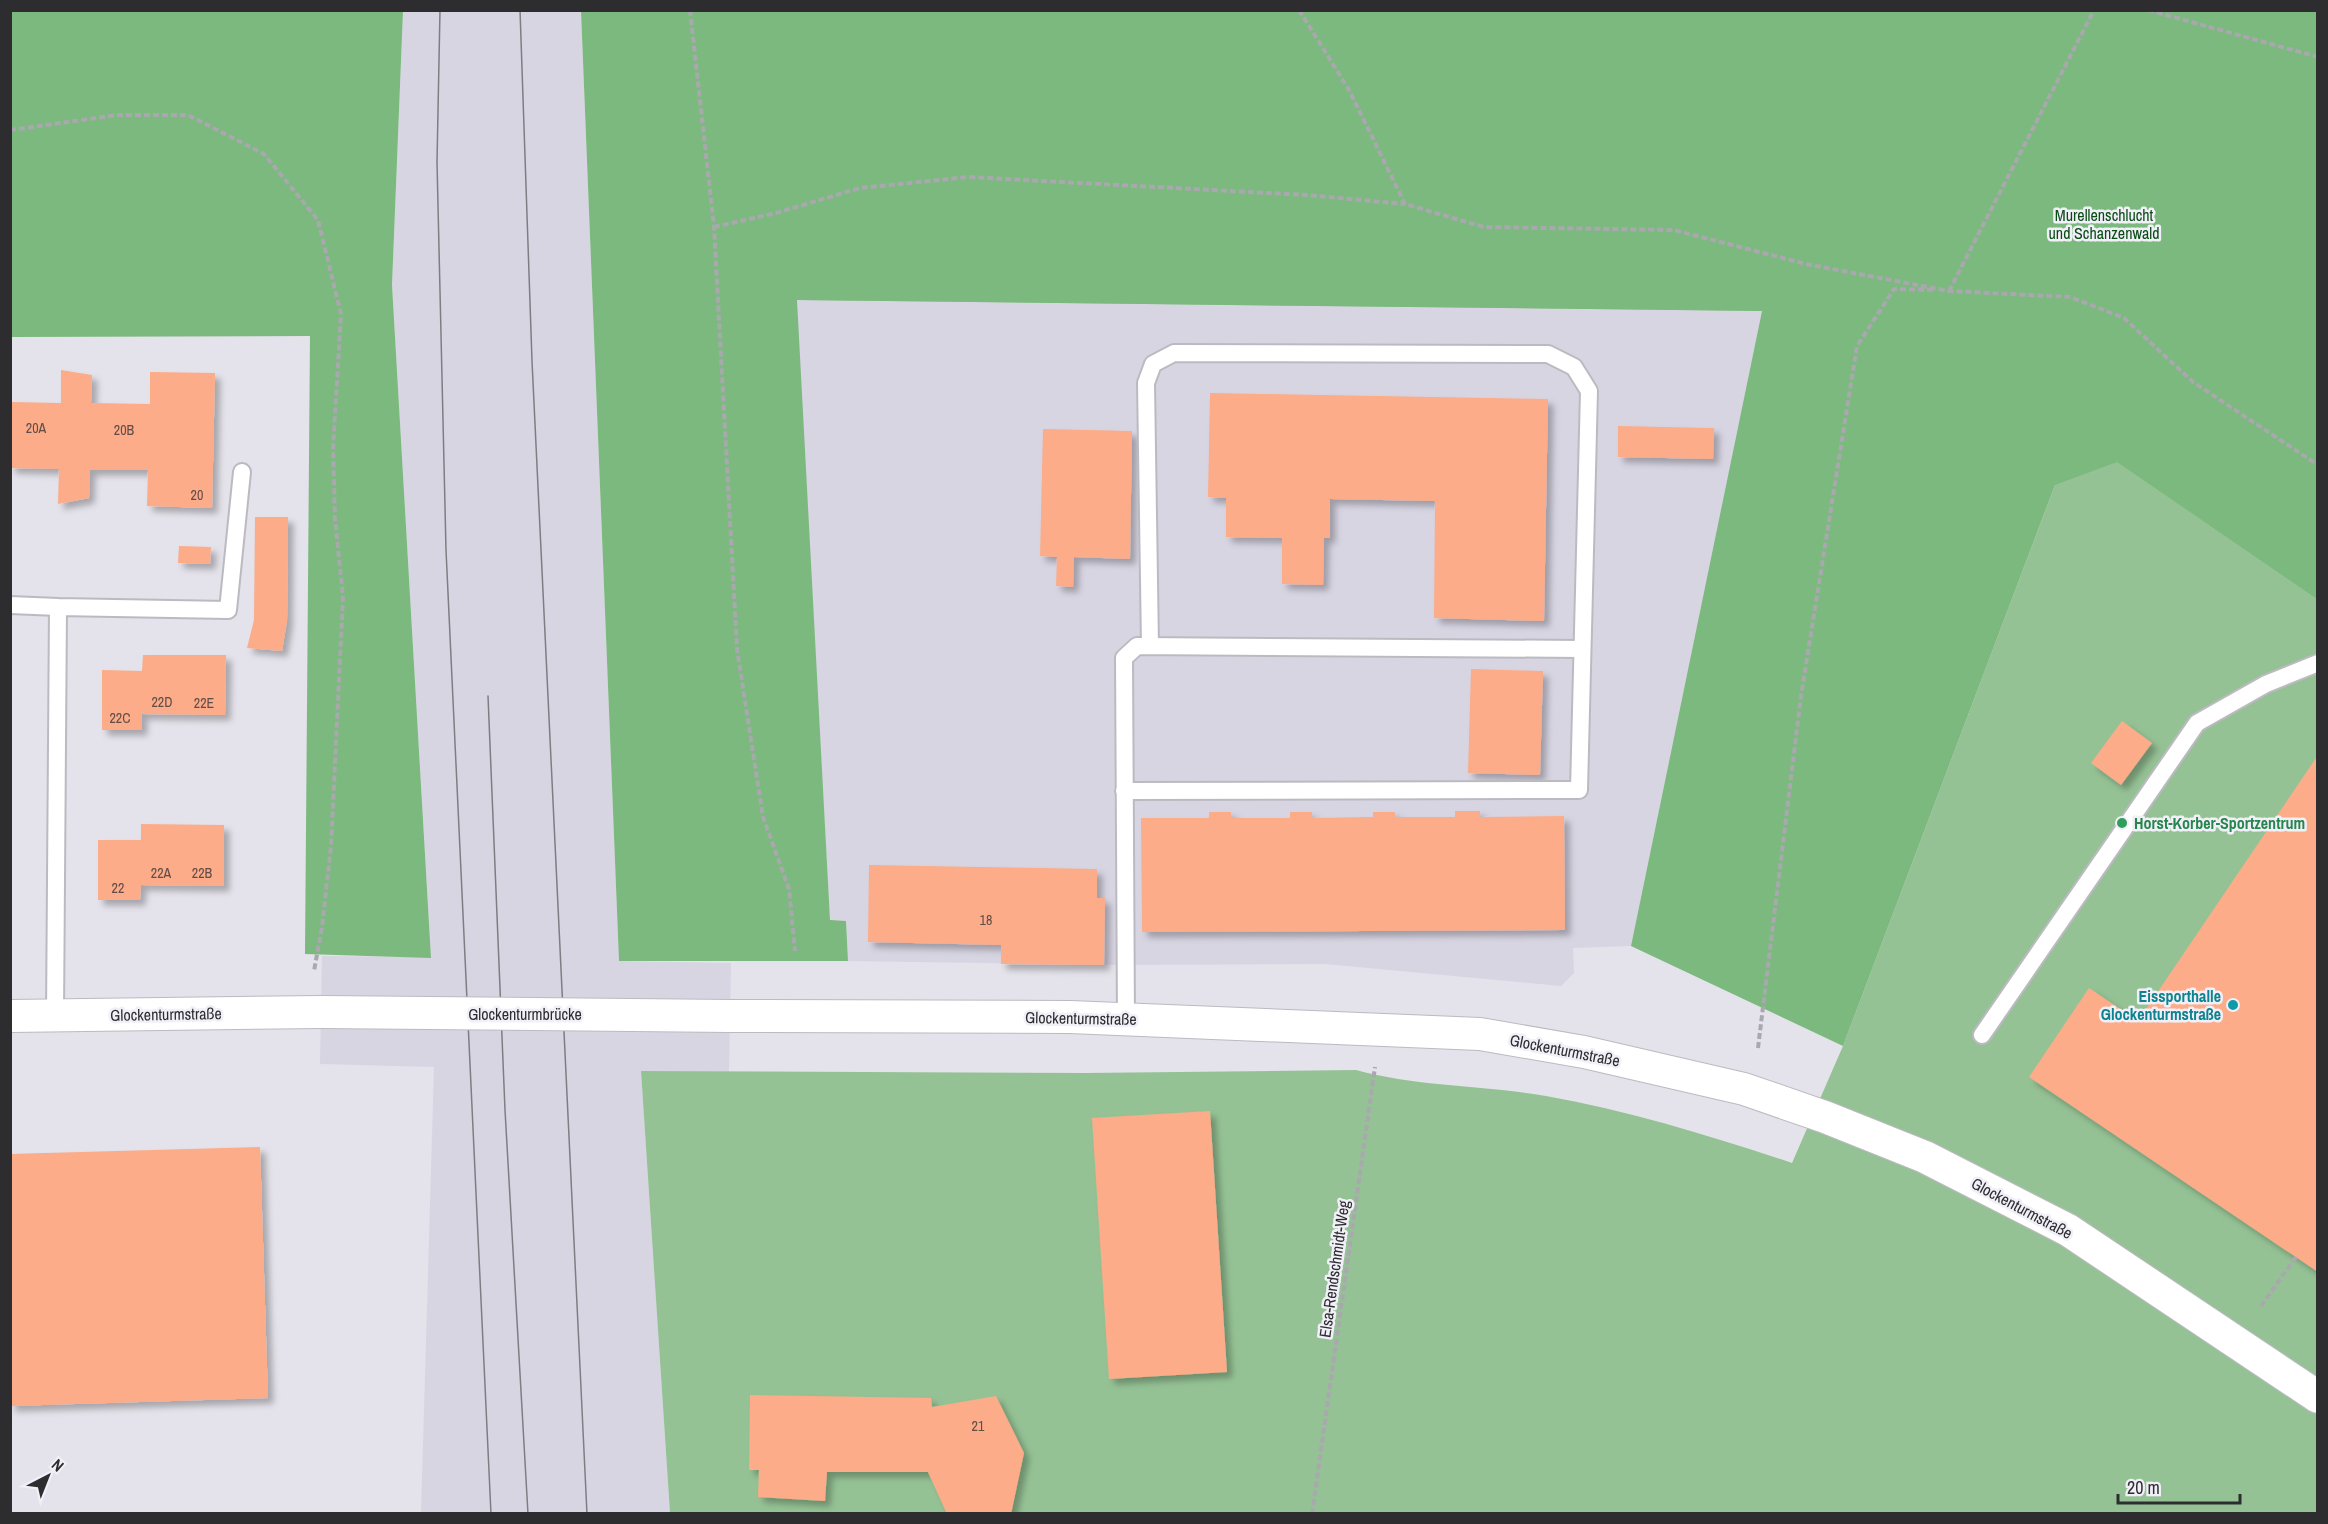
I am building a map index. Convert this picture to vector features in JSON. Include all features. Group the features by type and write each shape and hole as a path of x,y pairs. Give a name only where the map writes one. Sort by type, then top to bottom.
{"street":[{"name":"Glockenturmstraße","path":"10,1016 321,1012"},
{"name":"Glockenturmbrücke","path":"321,1012 730,1016"},
{"name":"Glockenturmstraße","path":"730,1016 1126,1019 1480,1034 1584,1052 1744,1089 1837,1121 1925,1157 2068,1230 2318,1397"}],"lane":[{"path":"1124,791 1579,790 1589,391 1574,367 1548,354 1174,352 1153,364 1146,382 1150,646"},
{"path":"10,605 228,610 242,472"},
{"path":"55,1016 58,607"},
{"path":"1126,1019 1124,658 1137,646 1581,649"},
{"path":"1982,1035 2197,723 2266,684 2318,663"}],"path":[{"path":"690,10 714,227 737,649 763,817 789,889 795,951"},
{"path":"1299,10 1349,90 1405,204"},
{"path":"1949,291 2094,10"},
{"path":"2148,10 2318,57"},
{"path":"10,130 117,115 188,115 264,154 318,220 341,314 333,448 335,519 343,597 331,846 322,927 314,970"},
{"path":"714,227 776,213 860,188 968,177 1306,195 1405,204 1484,227 1674,230 1806,264 1949,291"},
{"path":"1758,1048 1801,696 1857,346 1894,289 2070,297 2124,318 2193,382 2318,465"},
{"name":"Elsa-Rendschmidt-Weg","path":"1312,1514 1380,1028"},
{"path":"2261,1306 2296,1257"}],"shaded area":[{"path":"403,11 581,11 619,961 731,963 729,1072 641,1071 670,1513 421,1513 434,1067 320,1064 322,956 431,957 392,285"},
{"path":"796,300 1762,311 1631,946 1573,948 1574,973 1561,986 1325,964 1126,965 848,961 846,922 830,921"}],"green space":[{"path":"10,11 403,11 392,285 431,958 305,954 310,336 11,337"},
{"name":"Murellenschlucht und Schanzenwald","path":"581,11 2317,11 2317,599 2117,462 2055,485 1843,1046 1631,946 1762,311 797,300 830,920 846,921 848,961 619,961"},
{"name":"Horst-Korber-Sportzentrum","path":"2317,11 2317,1513 670,1513 641,1071 1086,1073 1356,1070 1403,1080 1522,1092 1577,1102 1670,1125 1792,1163 1843,1046 2055,485 1762,311 796,300"}],"building":[{"path":"61,370 92,375 91,403 150,404 150,372 215,373 212,508 147,506 148,470 90,470 89,498 58,504 59,469 10,468 10,402 61,403"},
{"path":"1210,393 1548,399 1544,621 1434,618 1435,501 1330,499 1330,538 1324,538 1323,585 1282,584 1282,538 1226,537 1226,498 1208,497"},
{"path":"1618,426 1714,428 1713,459 1618,457"},
{"path":"1043,429 1132,431 1130,559 1074,557 1073,587 1056,586 1057,557 1040,556"},
{"path":"255,517 288,517 287,621 282,651 247,648 254,620"},
{"path":"179,546 211,547 210,564 178,563"},
{"path":"143,655 226,655 225,715 142,714 142,730 102,730 102,670 142,671"},
{"path":"1471,669 1543,671 1540,775 1468,773"},
{"path":"2122,721 2152,743 2121,785 2091,763"},
{"name":"Eissporthalle Glockenturmstraße","path":"2318,755 2318,1272 2029,1077 2089,988 2138,1021"},
{"path":"1455,811 1480,811 1480,817 1564,816 1565,930 1142,932 1141,818 1209,818 1209,812 1231,812 1232,818 1290,818 1290,812 1312,812 1312,818 1373,817 1373,812 1395,812 1395,817 1455,817"},
{"path":"141,824 224,825 224,886 141,885 140,900 98,900 98,840 141,840"},
{"path":"869,865 1097,869 1097,898 1105,898 1104,965 1001,964 1001,945 868,942"},
{"path":"1210,1111 1227,1372 1109,1379 1092,1118"},
{"path":"260,1147 268,1398 10,1406 10,1154"},
{"path":"750,1395 931,1398 932,1407 996,1396 1024,1453 1011,1514 947,1514 928,1472 827,1472 825,1501 758,1497 759,1470 749,1470"}],"tram line":[{"path":"440,10 437,162 446,550 491,1514"},
{"path":"520,10 532,361 587,1514"},
{"path":"488,696 505,1110 528,1514"}],"place":[{"name":"Horst-Korber-Sportzentrum","path":"2122,823"},
{"name":"Eissporthalle Glockenturmstraße","path":"2233,1005"}]}
